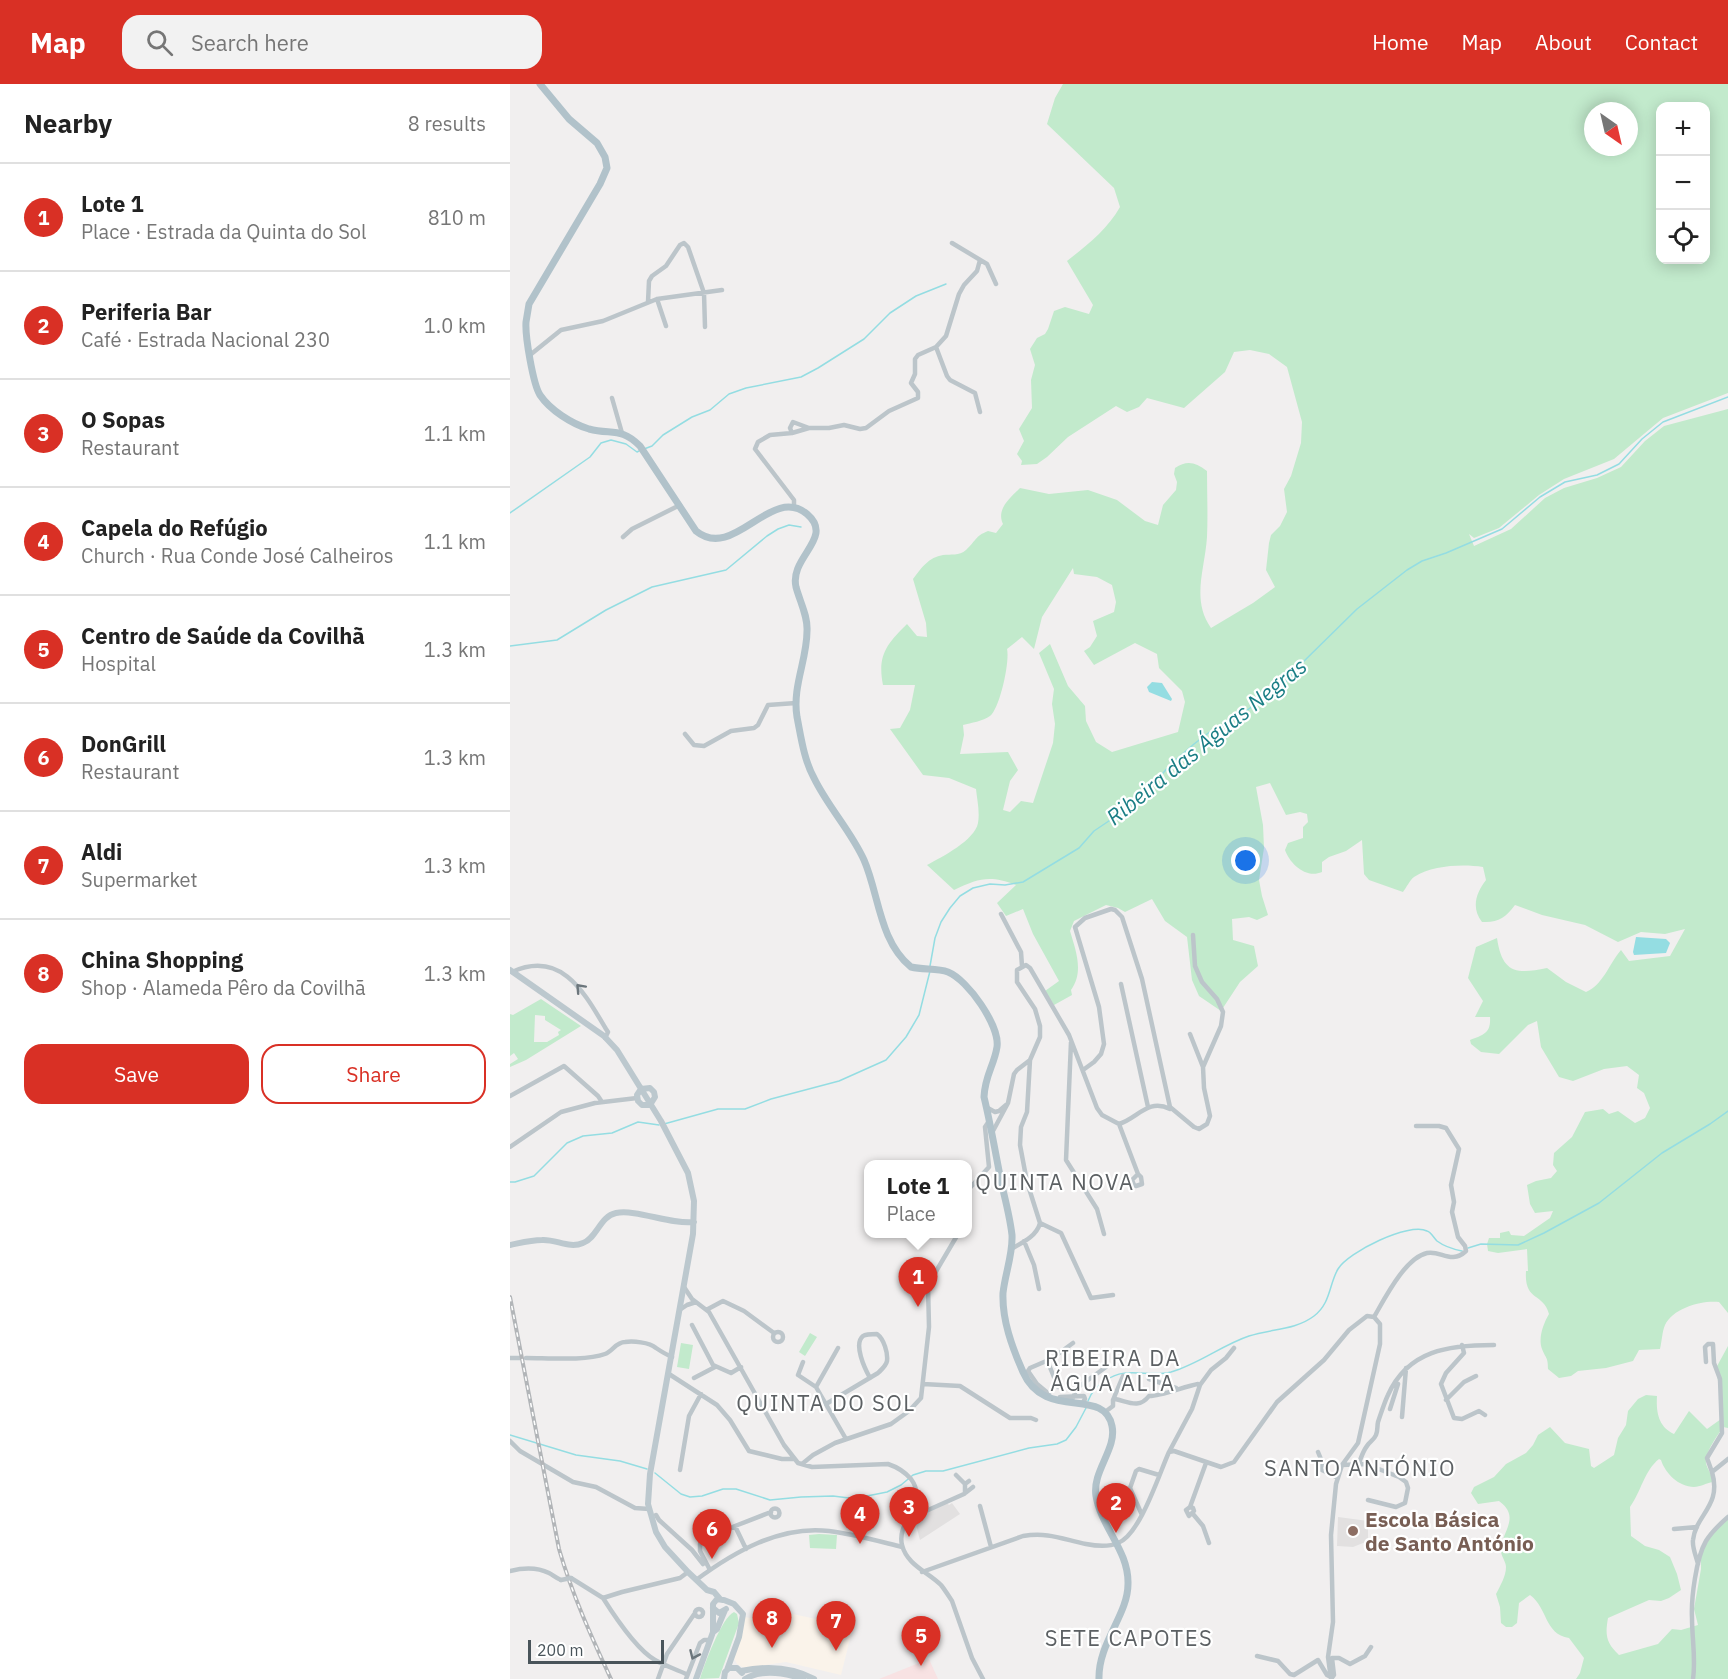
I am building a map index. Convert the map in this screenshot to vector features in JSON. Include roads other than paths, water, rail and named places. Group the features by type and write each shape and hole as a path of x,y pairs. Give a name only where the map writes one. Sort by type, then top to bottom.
{"main road":[{"path":"540,84 569,119 597,143 605,157 607,168 600,184 529,304 526,324 534,382 550,406 576,423 590,429 622,433 632,438 643,449 696,531 704,537 716,540 726,537 783,506 794,507 807,514 813,521 816,536 814,543 795,573 807,628 796,703 810,770 821,792 860,852 890,936 907,963 911,967 945,971 958,978 990,1018 995,1030 996,1050 985,1082 992,1133 1011,1228 1011,1249 1003,1292 1008,1332 1023,1373 1036,1390 1057,1402 1098,1406 1110,1416 1113,1429 1096,1482 1096,1494 1098,1506 1125,1560 1128,1584 1127,1596 1103,1652 1099,1668 1100,1679"},
{"path":"511,972 605,1038 617,1050 641,1089"},
{"path":"647,1087 654,1092 654,1100 650,1105 642,1105 637,1098 641,1089 647,1087"},
{"path":"650,1105 688,1173 694,1222 681,1309 650,1474 649,1509 660,1540 696,1580 707,1590 714,1592 727,1605 717,1629 713,1632"},
{"path":"682,1221 694,1208"},
{"path":"510,1245 543,1240 571,1245 584,1243 590,1239 606,1218 616,1213 694,1222"},
{"path":"682,1221 693,1234"},
{"path":"707,1590 713,1606 720,1613 725,1610 738,1609"},
{"path":"696,1679 713,1632 713,1606 715,1600 722,1599 734,1604 743,1614 724,1676"},
{"path":"732,1656 744,1679 766,1673 786,1674 803,1679"},
{"path":"724,1676 732,1667 766,1668 805,1674 814,1679"}],"street":[{"path":"648,302 649,280 666,266 680,245 684,243 688,247 704,293 705,327"},
{"path":"952,243 987,264 996,284"},
{"path":"794,507 794,500 755,449 761,438 809,428 844,425 860,429 866,428 889,411 919,396 911,383 915,374 915,359 918,355 936,347 946,336 959,294 977,271 980,260"},
{"path":"531,356 561,330 603,321 657,299 722,290"},
{"path":"657,299 666,326"},
{"path":"936,347 947,376 950,380 975,393 980,412"},
{"path":"612,398 622,433"},
{"path":"792,433 790,428 793,422 809,428"},
{"path":"623,537 632,529 680,505"},
{"path":"685,734 694,745 704,746 730,732 754,728 758,725 768,705 796,703"},
{"path":"1083,1070 1094,1062 1104,1044 1099,1007 1076,927 1085,918 1111,909 1122,917 1142,978 1168,1102 1172,1110"},
{"path":"1001,914 1023,956 1022,966"},
{"path":"1193,935 1195,966 1198,975 1217,999 1223,1012 1221,1026 1203,1067"},
{"path":"511,972 533,965 543,966 570,978 586,994 608,1032 605,1038"},
{"path":"992,1133 1008,1103 1014,1074 1030,1060 1039,1044 1040,1026 1035,1009 1017,982 1017,970 1026,965 1030,968 1071,1039 1097,1108 1102,1115 1119,1124 1138,1174"},
{"path":"1121,984 1148,1107"},
{"path":"1119,1124 1148,1107 1163,1106 1199,1129 1208,1124 1210,1116 1204,1088 1203,1067 1190,1034"},
{"path":"1071,1039 1066,1160 1097,1209 1104,1234"},
{"path":"1011,1249 1040,1227 1027,1182 1020,1145 1021,1127 1027,1112 1030,1060"},
{"path":"510,1096 564,1066 592,1090 602,1102"},
{"path":"586,1105 592,1098 592,1090"},
{"path":"510,1147 549,1118 573,1107 637,1098"},
{"path":"972,1185 988,1167 985,1127 990,1116 1008,1103"},
{"path":"990,1116 1001,1116"},
{"path":"1374,1317 1390,1289 1422,1255 1430,1252 1450,1258 1461,1256 1466,1251 1458,1237 1452,1212 1454,1202 1451,1185 1459,1149 1446,1128 1416,1126"},
{"path":"1040,1223 1061,1233 1091,1298 1113,1295"},
{"path":"802,1464 813,1455 846,1439 883,1428 898,1420 921,1398 929,1328 928,1285 955,1238"},
{"path":"1024,1241 1034,1265 1039,1289"},
{"path":"684,1287 693,1301"},
{"path":"682,1299 693,1301 708,1309 794,1459 812,1467 888,1464 896,1466 910,1478 918,1496 902,1537 902,1547 912,1562 940,1584 952,1601 972,1658 983,1679"},
{"path":"681,1309 693,1301"},
{"path":"708,1309 723,1301 744,1311 774,1333"},
{"path":"1169,1452 1174,1451 1221,1467 1234,1462 1277,1402 1324,1360 1358,1322 1367,1316 1374,1317 1380,1324 1381,1331 1358,1443 1342,1465 1338,1478 1331,1535 1333,1622 1328,1657 1331,1678"},
{"path":"692,1325 715,1367 730,1373 741,1367"},
{"path":"826,1404 870,1378 884,1368 887,1361 882,1337 877,1334 866,1335 859,1342 861,1362 870,1378"},
{"path":"510,1358 594,1356 606,1354 618,1343 624,1342 647,1344 672,1357"},
{"path":"1073,1343 1028,1371 1033,1380 1048,1394 1062,1398 1084,1396 1086,1404"},
{"path":"1698,1566 1693,1540 1697,1527 1712,1501 1715,1485 1707,1458 1722,1433 1720,1379 1714,1363 1713,1344 1705,1347 1706,1362"},
{"path":"1359,1463 1366,1447 1377,1432 1378,1419 1388,1395 1406,1368 1425,1355 1462,1345 1494,1345"},
{"path":"1462,1345 1464,1353 1442,1379 1442,1390 1451,1415 1457,1419 1479,1411 1485,1415"},
{"path":"816,1387 838,1348"},
{"path":"922,1572 1023,1536 1040,1533 1088,1544 1104,1546 1117,1544 1134,1531 1169,1452 1192,1409 1200,1385 1211,1370 1234,1348"},
{"path":"1047,1360 1058,1387"},
{"path":"803,1362 798,1375 816,1387 846,1439"},
{"path":"694,1378 715,1367"},
{"path":"1073,1398 1077,1388 1106,1367"},
{"path":"1402,1417 1406,1368"},
{"path":"669,1374 717,1405 730,1420 749,1451 783,1459 794,1459"},
{"path":"1105,1412 1113,1406 1113,1400 1123,1376"},
{"path":"1446,1400 1464,1382 1476,1377"},
{"path":"1149,1379 1176,1388"},
{"path":"1390,1409 1397,1381"},
{"path":"923,1384 960,1386 1011,1418 1036,1420"},
{"path":"1113,1400 1143,1404 1149,1396 1155,1397 1176,1388 1200,1385"},
{"path":"680,1470 689,1416 700,1394"},
{"path":"510,1441 520,1451 573,1482 596,1487 628,1505 649,1509"},
{"path":"1318,1452 1323,1464 1320,1469 1338,1478"},
{"path":"1712,1472 1728,1459"},
{"path":"1206,1463 1186,1515 1193,1514 1203,1526 1209,1543"},
{"path":"1342,1465 1359,1463 1399,1477 1406,1482 1408,1488 1405,1503 1396,1507 1368,1500"},
{"path":"1142,1515 1130,1488 1136,1471 1139,1469 1159,1474"},
{"path":"957,1475 967,1483 965,1493"},
{"path":"908,1519 965,1493 973,1487"},
{"path":"980,1506 991,1547"},
{"path":"709,1568 700,1551 700,1544 735,1526 771,1512"},
{"path":"656,1515 659,1521 709,1568"},
{"path":"1693,1679 1695,1670 1691,1617 1698,1566 1705,1542 1728,1517"},
{"path":"735,1526 746,1549"},
{"path":"1674,1529 1697,1527"},
{"path":"696,1580 709,1568 774,1536 812,1530 848,1534 902,1547"},
{"path":"510,1571 522,1568 535,1569 545,1571 561,1580 571,1578 603,1598 611,1612 641,1648 656,1661 686,1676 700,1643 710,1640"},
{"path":"603,1598 680,1578 688,1572"},
{"path":"658,1679 666,1654 695,1613"},
{"path":"1331,1678 1334,1675 1331,1665 1332,1658 1342,1659 1350,1664 1365,1656 1371,1647"},
{"path":"1257,1656 1278,1661 1285,1670 1294,1675 1318,1660 1331,1678"}],"water":[{"path":"1152,682 1162,683 1171,701 1149,692 1147,687"},
{"path":"1636,937 1666,939 1670,943 1666,953 1634,955"}],"waterway":[{"path":"644,449 652,446 663,435 692,417 710,410 729,394 746,388 801,377 818,368 864,339 890,313 916,296 946,284"},
{"name":"Ribeira das Águas Negras","path":"930,966 935,938 941,922 960,896 973,888 990,884 1005,885 1023,882 1079,848 1094,831 1137,802 1172,763 1194,744 1211,731 1232,721 1285,683 1300,665 1357,609 1407,570 1422,561 1502,529 1540,497 1565,482 1597,475 1619,464 1642,439 1663,422 1728,397"},
{"path":"510,513 590,457 601,443 611,440 639,451"},
{"path":"510,646 557,640 606,610 652,587 726,570 778,529 789,525 801,527"},
{"name":"Ribeira das Águas Negras","path":"664,1124 718,1109 745,1109 771,1099 839,1081 886,1060 906,1037 919,1015 930,971"},
{"name":"RIBEIRA DA ÁGUA ALTA","path":"1468,1248 1481,1244 1518,1245 1544,1233 1599,1203 1662,1153 1728,1111"},
{"name":"Ribeira das Águas Negras","path":"510,1182 534,1176 567,1143 583,1136 612,1133 638,1122 659,1125"},
{"name":"RIBEIRA DA ÁGUA ALTA","path":"1088,1401 1097,1387 1113,1376 1129,1373 1171,1372 1249,1336 1291,1327 1307,1321 1324,1305 1335,1275 1344,1262 1380,1240 1418,1229 1427,1231 1443,1245 1462,1251"},
{"name":"RIBEIRA DA ÁGUA ALTA","path":"655,1473 681,1494 690,1497 702,1496 723,1489 736,1489 770,1500 867,1496 887,1492 901,1485 913,1475 926,1471 943,1471 1029,1448 1057,1444 1066,1440 1086,1408"},
{"name":"RIBEIRA DA ÁGUA ALTA","path":"510,1435 576,1455 620,1461 647,1469"}],"railway":[{"path":"510,1297 559,1549 576,1599 611,1679"}],"place":[{"name":"Lote 1","path":"918,1307"},
{"name":"Escola Básica de Santo António","path":"1353,1531"},
{"name":"Periferia Bar","path":"1116,1533"},
{"name":"O Sopas","path":"909,1537"},
{"name":"Capela do Refúgio","path":"860,1544"},
{"name":"DonGrill","path":"712,1559"},
{"name":"China Shopping","path":"772,1648"},
{"name":"Aldi","path":"836,1651"},
{"name":"Centro de Saúde da Covilhã","path":"921,1666"}],"district":[{"name":"QUINTA NOVA","path":"1055,1181"},
{"name":"RIBEIRA DA ÁGUA ALTA","path":"1113,1370"},
{"name":"QUINTA DO SOL","path":"826,1402"},
{"name":"SANTO ANTÓNIO","path":"1360,1467"},
{"name":"SETE CAPOTES","path":"1129,1637"}]}
